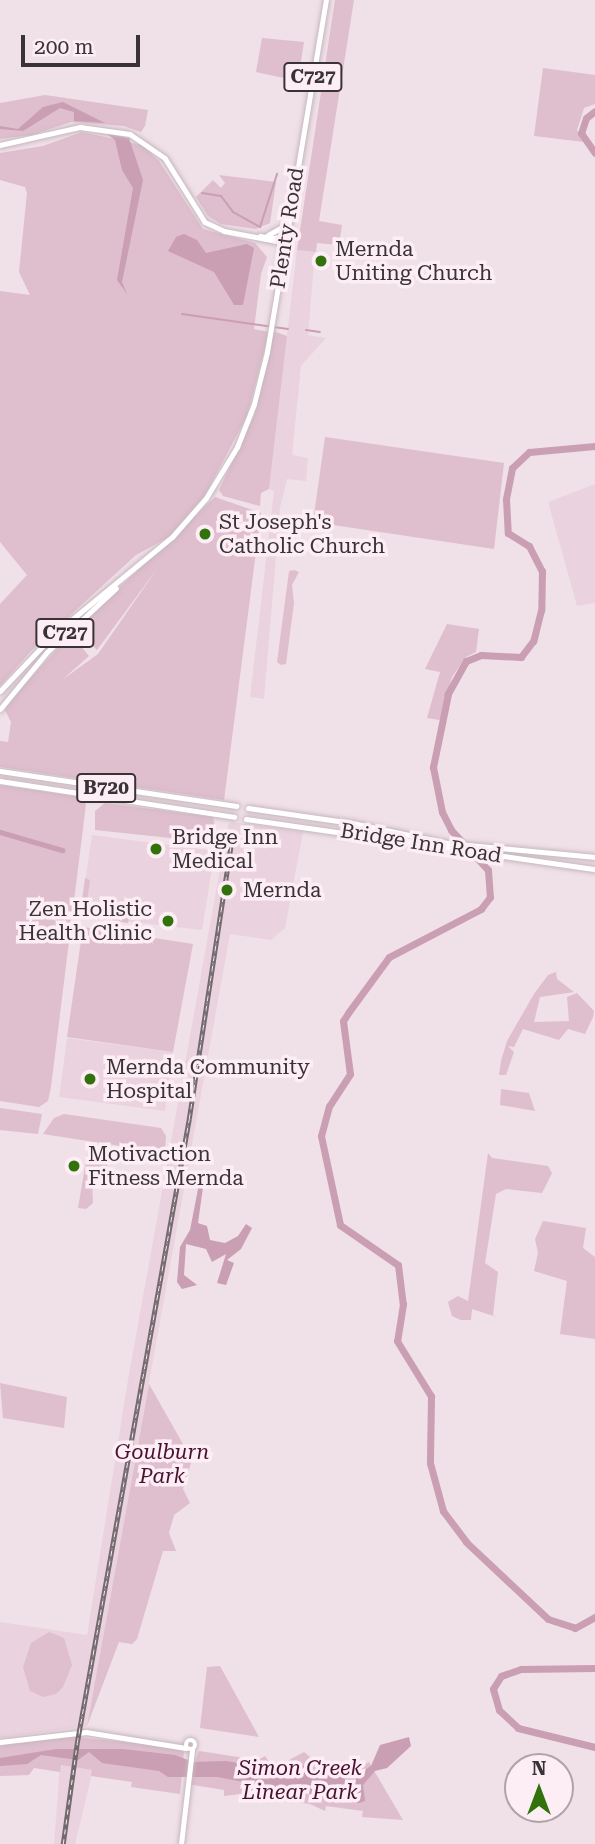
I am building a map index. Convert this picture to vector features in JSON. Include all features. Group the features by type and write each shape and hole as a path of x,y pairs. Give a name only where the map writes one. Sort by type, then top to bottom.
{"main road":[{"name":"Plenty Road","path":"0,709 47,652 195,512 231,459 254,404 272,326 326,0"},
{"name":"Plenty Road","path":"284,241 285,224 300,155"},
{"name":"Plenty Road","path":"0,691 53,635 139,566"},
{"name":"B720","path":"0,771 236,806"},
{"name":"B720","path":"0,782 234,817"},
{"path":"93,796 94,786"},
{"name":"Bridge Inn Road","path":"248,808 484,847 554,851 595,857"},
{"path":"263,822 265,810"},
{"name":"Bridge Inn Road","path":"246,819 595,869"},
{"path":"550,862 554,851"}],"street":[{"path":"0,145 80,127 130,134 165,158 205,222 284,241"},
{"path":"264,236 281,231 285,224"},
{"path":"256,236 284,241"},
{"path":"0,1742 86,1732 188,1747 181,1844"}],"shaded area":[{"path":"63,102 105,123 74,121 74,112 60,108 23,131 0,129 0,126 18,129 43,107"},
{"path":"107,134 129,138 143,180 122,282 127,294 117,280 133,188 122,170 115,140"},
{"path":"184,234 197,240 206,253 247,244 254,248 243,305 234,305 214,272 168,251 176,237"},
{"path":"297,250 315,252 308,335 326,338 301,366 292,455 308,458 306,481 287,479 280,508 264,699 250,697 274,491 269,489"},
{"path":"595,484 595,603 577,606 548,502"},
{"path":"232,822 303,832 285,928 271,940 230,934 87,1726 0,1738 0,1622 87,1635 128,1380 228,825"},
{"path":"92,835 215,851 202,930 80,916"},
{"path":"67,1038 173,1052 165,1111 59,1097"},
{"path":"194,1174 203,1187 198,1223 207,1226 210,1240 225,1243 238,1236 246,1224 252,1228 241,1249 227,1260 234,1263 226,1285 217,1283 226,1254 212,1262 206,1249 186,1244 184,1275 197,1285 182,1289 177,1282 180,1247 190,1230 198,1189"},
{"path":"409,1737 411,1746 387,1768 375,1771 363,1785 365,1801 359,1803 217,1777 168,1777 159,1771 102,1763 89,1752 78,1760 41,1755 27,1764 0,1766 0,1758 56,1749 123,1749 175,1755 193,1762 226,1761 267,1768 300,1763 314,1773 353,1777 371,1766 380,1745"},
{"path":"60,1765 93,1770 75,1844 54,1844"}],"green space":[{"path":"335,0 354,0 319,221 342,225 339,245 317,243 316,252 297,250"},
{"path":"262,38 304,42 298,81 256,72"},
{"path":"543,68 595,75 595,104 584,108 577,130 584,142 534,136"},
{"path":"45,95 148,110 145,126 141,132 124,126 71,122 32,135 0,139 0,103"},
{"path":"82,132 142,145 159,161 203,229 255,243 267,257 261,274 254,329 269,332 247,416 205,495 169,537 136,555 30,652 0,686 0,604 27,575 0,542 0,291 30,295 19,272 27,193 25,187 0,180 0,153 43,146"},
{"path":"219,175 276,182 270,223 256,229 221,224 208,216 196,197 213,180 221,188 225,183"},
{"path":"273,331 287,336 269,489 261,493 260,506 223,496 219,490 254,416"},
{"path":"325,437 504,463 494,549 313,522"},
{"path":"215,497 261,513 224,800 0,767 0,741 8,742 11,722 5,710 16,694 71,634 89,656 62,680 98,654 157,569 97,650 76,629"},
{"path":"289,571 299,572 292,585 294,603 286,664 281,665 277,662"},
{"path":"447,624 479,629 476,652 466,657 452,677 440,720 427,718 440,672 425,669"},
{"path":"0,785 80,797 86,804 51,1087 48,1101 39,1107 0,1101"},
{"path":"105,803 213,817 218,843 95,830 95,811"},
{"path":"85,878 90,880 87,902 131,905 128,923 80,916"},
{"path":"83,927 193,944 173,1052 67,1037"},
{"path":"556,972 557,979 574,992 540,997 534,1022 569,1021 567,997 577,993 594,1011 585,1034 568,1029 559,1040 523,1029 514,1047 508,1046 514,1052 506,1075 499,1075 507,1041 548,975"},
{"path":"501,1089 529,1093 535,1111 500,1105"},
{"path":"0,1108 42,1114 38,1134 0,1130"},
{"path":"64,1114 161,1128 166,1136 165,1153 43,1134 54,1118"},
{"path":"88,1149 109,1152 107,1167 92,1180 93,1203 86,1209 78,1208"},
{"path":"488,1153 492,1158 548,1166 552,1173 542,1193 506,1189 496,1194 485,1263 498,1272 493,1315 497,1317 472,1309 471,1320 461,1320 452,1316 448,1302 458,1296 468,1301"},
{"path":"543,1221 586,1228 583,1248 595,1257 595,1339 560,1334 567,1281 534,1271 538,1253 535,1239"},
{"path":"0,1383 67,1397 64,1428 3,1418"},
{"name":"Goulburn Park","path":"149,1384 192,1460 183,1489 190,1503 174,1515 169,1533 176,1551 163,1551 137,1639 132,1644 119,1642 87,1726"},
{"path":"49,1632 64,1638 72,1665 63,1687 56,1694 43,1697 30,1691 23,1667 31,1643"},
{"path":"220,1666 259,1737 200,1728 207,1667"},
{"name":"Simon Creek Linear Park","path":"64,1736 176,1747 184,1752 180,1794 131,1787 132,1782 91,1776 92,1770 61,1765 60,1772 34,1768 29,1775 0,1776 0,1746"},
{"name":"Simon Creek Linear Park","path":"199,1751 258,1760 265,1756 270,1763 287,1761 304,1752 326,1770 341,1762 351,1773 369,1762 403,1820 362,1817 363,1811 326,1806 325,1811 310,1804 240,1794 224,1796 224,1790 187,1784"}],"waterway":[{"path":"595,111 586,118 581,133 595,153"},
{"path":"202,193 221,196 233,212 260,227 277,174"},
{"path":"182,314 288,329"},
{"path":"306,330 320,332"},
{"path":"595,446 529,452 512,468 506,499 508,533 529,546 542,571 541,610 533,641 521,657 481,655 466,661 448,694 433,767 442,812 451,830 488,870 490,897 481,909 389,957 348,1013 343,1021 350,1074 329,1106 321,1136 340,1225 398,1265 403,1304 397,1341 431,1396 430,1463 443,1511 466,1542 548,1619 575,1628 595,1617"},
{"path":"0,832 62,850"},
{"path":"595,1668 521,1669 501,1676 493,1689 499,1710 518,1728 595,1747"}],"railway":[{"path":"63,1844 77,1743 189,1119 233,833"}],"place":[{"name":"Mernda Uniting Church","path":"321,261"},
{"name":"St Joseph's Catholic Church","path":"205,534"},
{"name":"Bridge Inn Medical","path":"156,849"},
{"name":"Mernda","path":"227,890"},
{"name":"Zen Holistic Health Clinic","path":"168,921"},
{"name":"Mernda Community Hospital","path":"90,1079"},
{"name":"Motivaction Fitness Mernda","path":"74,1166"}]}
